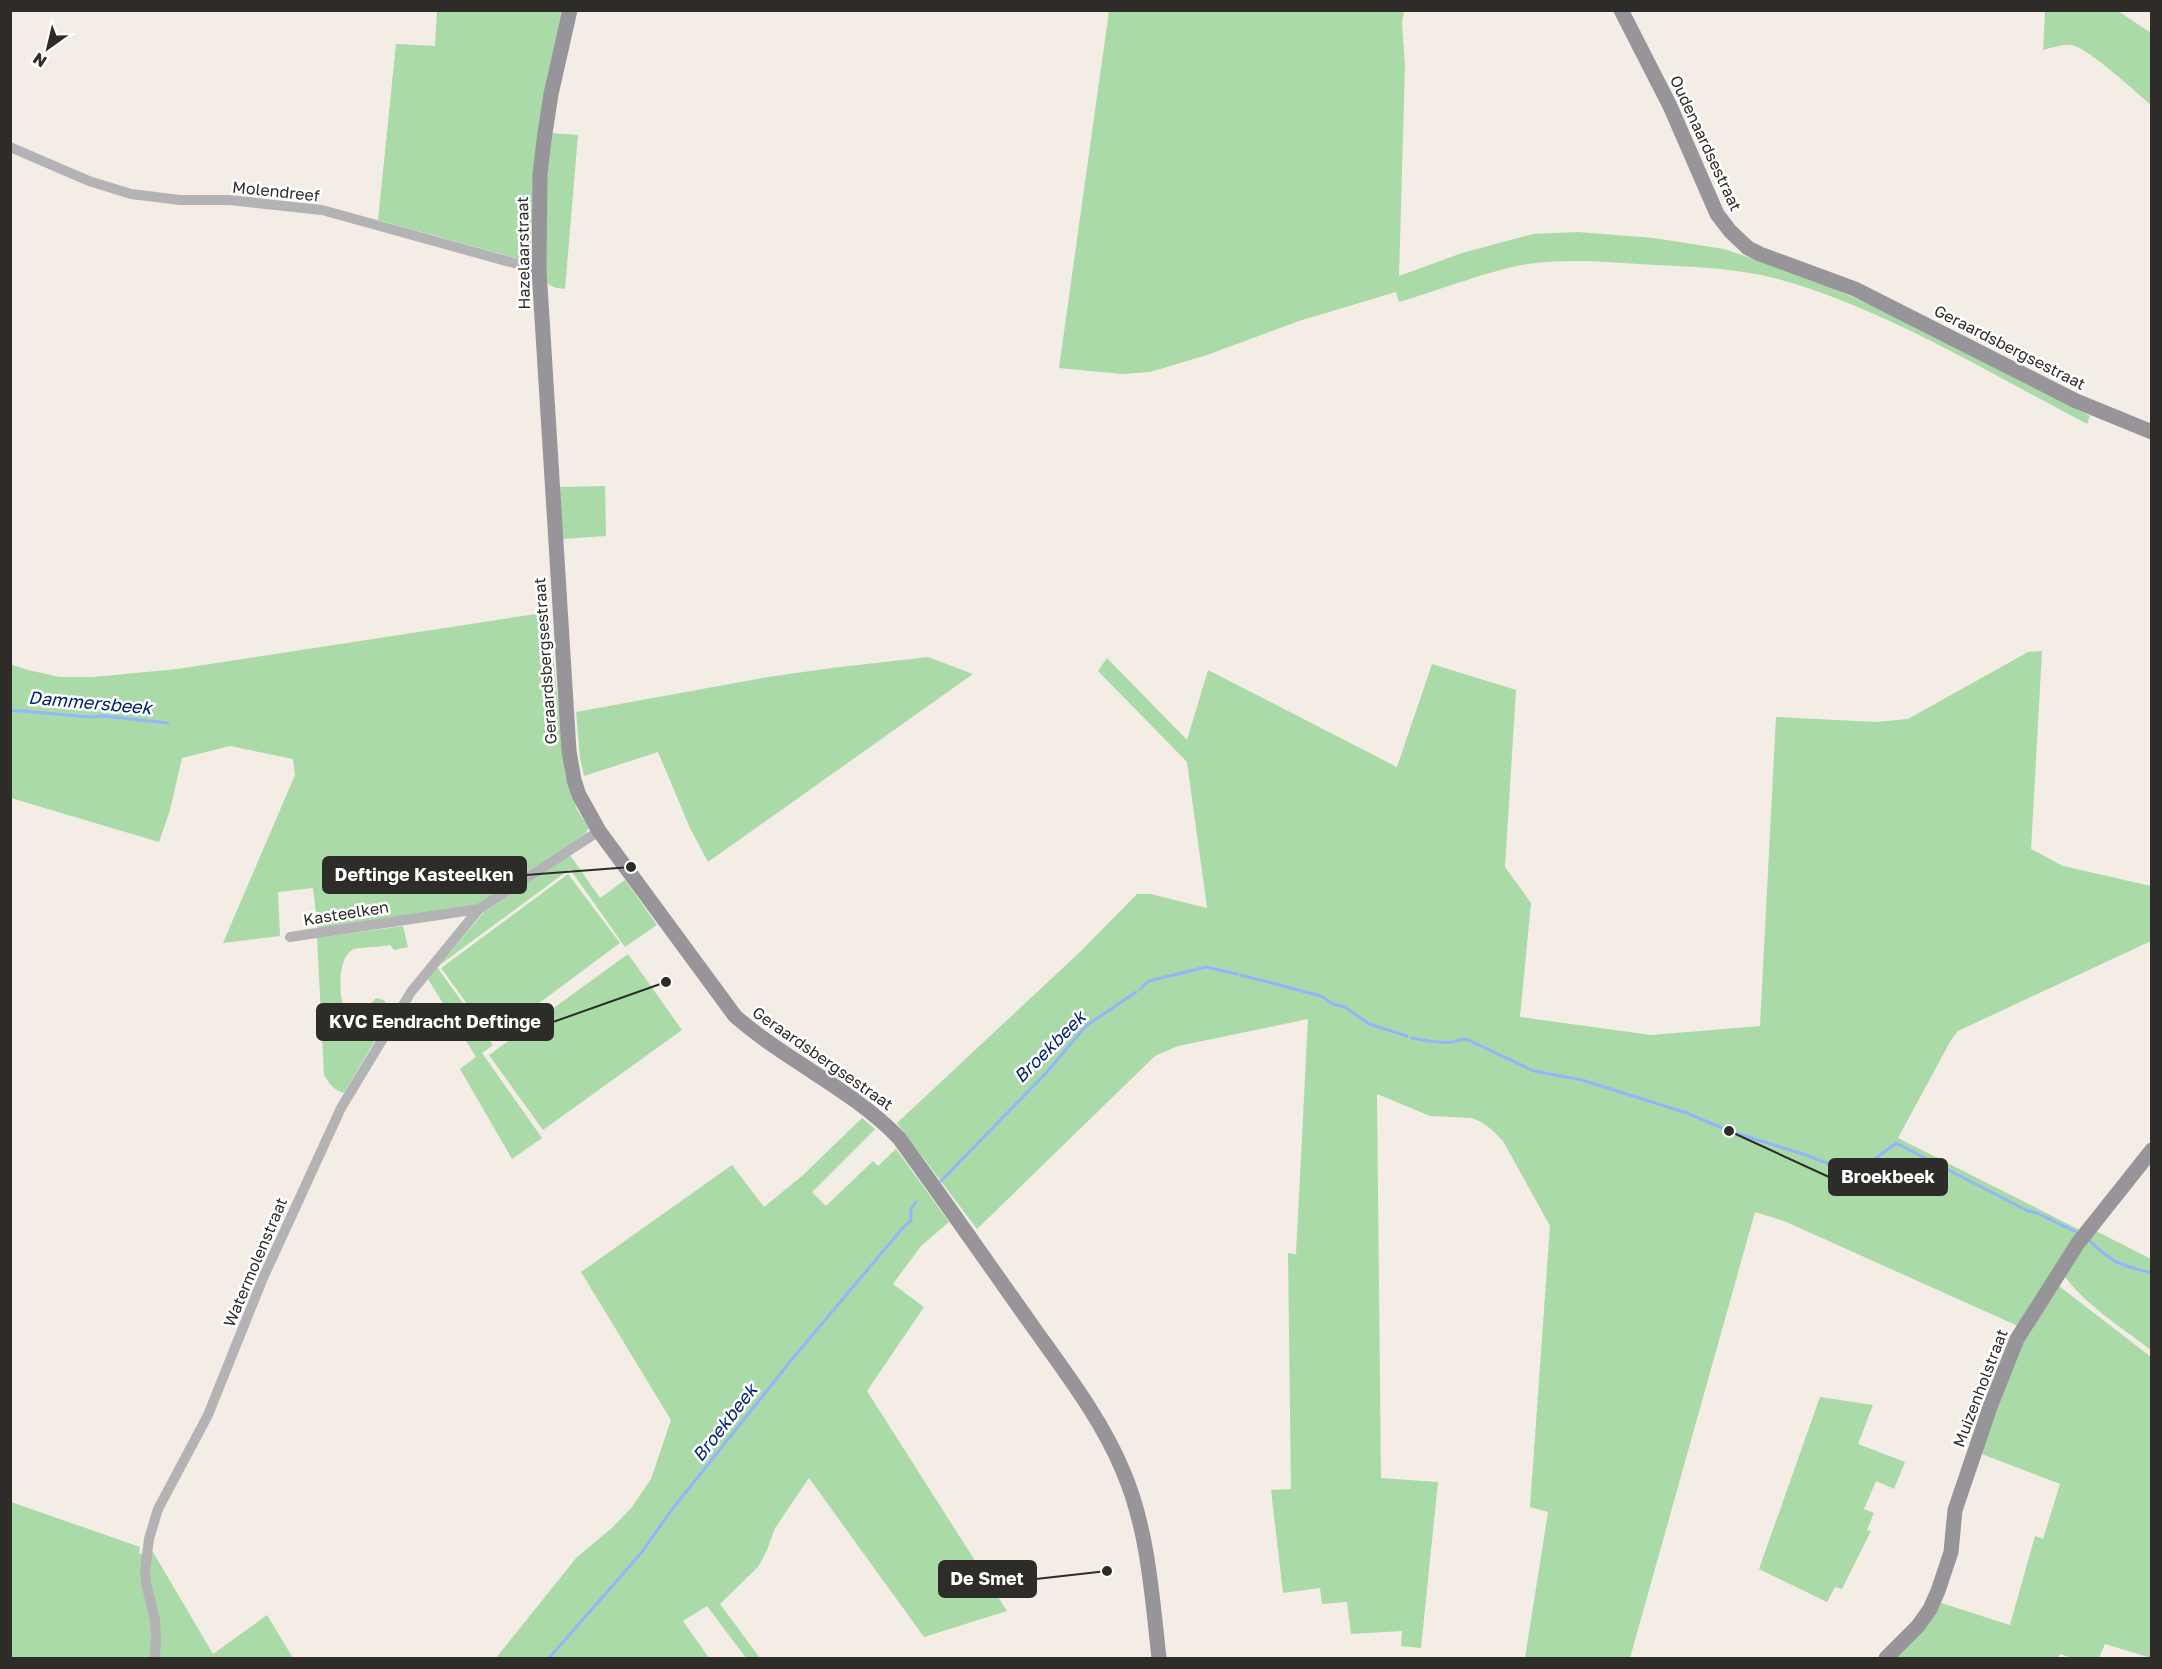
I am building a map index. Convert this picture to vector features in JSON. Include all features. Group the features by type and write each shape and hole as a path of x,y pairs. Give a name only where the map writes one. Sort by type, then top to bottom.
{"street":[{"name":"Hazelaarstraat","path":"553,497 539,270 540,175 551,94 570,10"},
{"name":"Oudenaardsestraat","path":"1621,10 1670,106 1717,214 1730,231 1748,248 1760,254 1855,289"},
{"name":"Molendreef","path":"10,147 88,181 131,194 180,200 229,200 322,210 539,270"},
{"name":"Geraardsbergsestraat","path":"1855,289 1951,336 2076,402 2151,432"},
{"name":"Geraardsbergsestraat","path":"553,497 571,768 579,795 599,831 735,1016 795,1062 859,1103 886,1124 899,1138 1060,1365 1108,1441 1124,1471 1134,1499 1147,1561 1159,1659"},
{"name":"Kasteelken","path":"290,937 479,909 599,831"},
{"name":"Watermolenstraat","path":"155,1659 155,1620 145,1571 149,1539 158,1509 208,1415 263,1278 341,1108 411,992 479,909"},
{"name":"Muizenholstraat","path":"1886,1659 1918,1626 1930,1609 1938,1591 1951,1552 1955,1510 1990,1407 2017,1339 2078,1243 2151,1150"}],"green space":[{"path":"1404,10 1402,23 1405,65 1399,276 1462,253 1533,234 1578,232 1654,238 1724,249 1814,280 1891,314 2090,416 2087,424 1906,328 1831,296 1773,278 1735,271 1608,262 1558,261 1527,264 1399,302 1396,292 1299,321 1207,355 1150,372 1122,374 1059,368 1109,11"},
{"path":"437,11 563,11 535,157 530,262 378,220 396,44 435,46"},
{"path":"2045,11 2118,11 2151,33 2151,105 2078,47 2064,45 2043,50"},
{"path":"552,133 578,135 565,289 553,286 544,278 545,200"},
{"path":"605,486 606,536 562,539 559,487"},
{"path":"549,612 565,775 577,810 589,828 585,834 477,905 318,930 313,888 278,892 280,936 223,943 295,775 293,759 230,746 182,758 170,810 159,842 11,798 10,664 60,677 94,677 177,669"},
{"path":"2042,651 2031,849 2063,866 2151,886 2151,941 1958,1031 1898,1138 2080,1230 2018,1326 1784,1221 1755,1212 1630,1658 1525,1658 1548,1512 1530,1507 1550,1226 1503,1141 1491,1129 1472,1118 1430,1116 1377,1094 1381,1478 1438,1482 1421,1648 1401,1646 1402,1631 1351,1634 1347,1602 1322,1604 1320,1588 1283,1593 1271,1490 1291,1489 1288,1253 1296,1254 1308,1019 1178,1046 1155,1056 977,1229 897,1123 1081,951 1137,894 1151,894 1207,908 1187,762 1098,671 1107,658 1187,740 1208,670 1397,767 1432,664 1516,690 1505,867 1531,903 1520,1017 1651,1035 1760,1026 1776,717 1876,722 1908,719 2028,652"},
{"path":"928,657 973,674 708,862 690,828 658,752 584,776 576,712 768,677"},
{"path":"570,855 600,898 625,880 657,925 625,947 570,869 440,965 484,912"},
{"path":"568,874 620,943 492,1038 441,968"},
{"path":"403,926 408,947 394,950 390,945 355,949 343,963 340,982 346,1018 365,1022 372,1018 371,1003 376,998 384,1000 391,1013 344,1093 341,1092 332,1087 324,1075 317,938"},
{"path":"628,954 682,1030 543,1130 489,1055"},
{"path":"437,968 493,1045 482,1053 542,1138 512,1159 460,1069 476,1057 428,979"},
{"path":"862,1118 875,1129 812,1192 826,1206 873,1161 878,1166 896,1149 949,1222 921,1246 893,1284 924,1307 867,1391 1007,1611 924,1637 809,1478 775,1528 758,1567 720,1604 760,1658 746,1658 707,1606 683,1621 709,1658 496,1658 577,1557 613,1527 632,1507 651,1479 671,1420 581,1272 732,1165 764,1207 802,1176"},
{"path":"2094,1230 2151,1259 2151,1350 2093,1306 2063,1274"},
{"path":"2059,1286 2151,1357 2151,1658 2105,1644 2099,1658 2072,1658 2060,1654 2058,1658 1892,1658 1938,1602 2010,1625 2035,1536 2043,1539 2060,1484 1979,1453 2024,1334"},
{"path":"1820,1397 1873,1405 1858,1444 1905,1462 1894,1489 1876,1481 1864,1509 1874,1513 1867,1530 1871,1531 1842,1589 1835,1587 1827,1602 1759,1569"},
{"path":"11,1502 140,1547 139,1554 153,1552 213,1654 267,1615 293,1658 11,1658"}],"waterway":[{"name":"Dammersbeek","path":"10,710 168,723"},
{"name":"Broekbeek","path":"1140,989 1149,981 1206,967 1237,974"},
{"name":"Broekbeek","path":"1241,975 1321,996 1333,1004 1345,1007 1369,1024 1407,1036"},
{"name":"Broekbeek","path":"941,1181 1046,1073 1086,1026 1136,992"},
{"name":"Broekbeek","path":"1412,1038 1432,1042 1454,1042 1466,1039 1534,1071 1582,1080 1687,1113 1729,1131 1806,1155 1855,1174 1896,1143 2028,1211 2076,1232"},
{"name":"Broekbeek","path":"549,1658 642,1552 670,1512 793,1358 911,1220 911,1209 916,1202"},
{"name":"Broekbeek","path":"2089,1240 2117,1262 2152,1273"}],"place":[{"name":"Deftinge Kasteelken","path":"631,867"},
{"name":"KVC Eendracht Deftinge","path":"666,982"},
{"name":"Broekbeek","path":"1729,1131"},
{"name":"De Smet","path":"1107,1571"}]}
